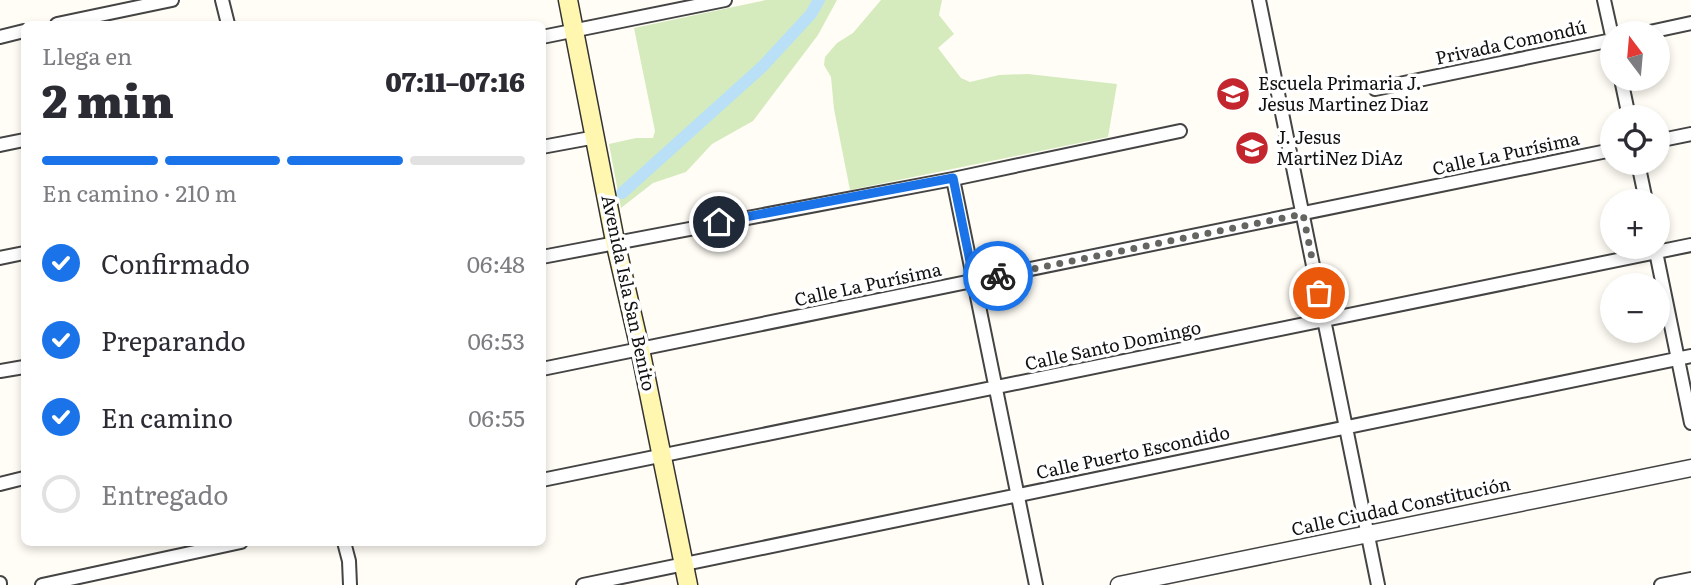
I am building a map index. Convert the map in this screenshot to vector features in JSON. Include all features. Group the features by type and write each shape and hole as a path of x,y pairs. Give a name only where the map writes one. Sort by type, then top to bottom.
{"main road":[{"name":"Avenida Isla San Benito","path":"568,0 615,241 688,585"}],"street":[{"path":"71,21 172,0"},
{"path":"222,0 227,21"},
{"path":"546,36 725,0"},
{"path":"1261,0 1378,585"},
{"path":"1604,0 1608,21"},
{"path":"1670,28 1691,23"},
{"path":"0,37 21,33"},
{"name":"Privada Comondú","path":"1376,89 1600,41"},
{"path":"546,256 953,178 1180,131"},
{"path":"1670,138 1691,134"},
{"path":"546,146 596,137"},
{"path":"0,145 21,141"},
{"name":"Calle La Purísima","path":"546,368 1600,152"},
{"path":"953,178 1036,585"},
{"name":"Calle Santo Domingo","path":"1670,247 1691,245"},
{"path":"0,258 21,254"},
{"name":"Calle Santo Domingo","path":"546,479 1608,259"},
{"path":"1658,259 1684,357 1691,423"},
{"name":"Calle Puerto Escondido","path":"583,585 1684,357"},
{"path":"0,371 21,368"},
{"name":"Calle Ciudad Constitución","path":"1119,585 1691,468"},
{"path":"0,484 21,479"},
{"path":"43,585 223,546"},
{"path":"345,546 350,585"},
{"path":"1661,585 1691,579"}],"green space":[{"path":"766,0 837,0 818,35 753,121 712,144 686,172 653,183 621,208 609,144 636,138 653,138 655,131 634,28"},
{"path":"881,0 942,0 939,15 954,34 938,48 961,78 970,82 999,75 1028,74 1117,84 1108,137 850,190 834,109 831,77 824,65 825,57 837,43 853,33"}],"waterway":[{"path":"622,193 762,67 811,14 819,0"}],"way so far":[{"path":"998,276 1303,214 1319,293"}],"place":[{"name":"Escuela Primaria J. Jesus Martinez Diaz","path":"1233,94"},
{"name":"J. Jesus MartiNez DiAz","path":"1252,148"}],"route":[{"path":"719,222 953,178 974,281 998,276"}]}
